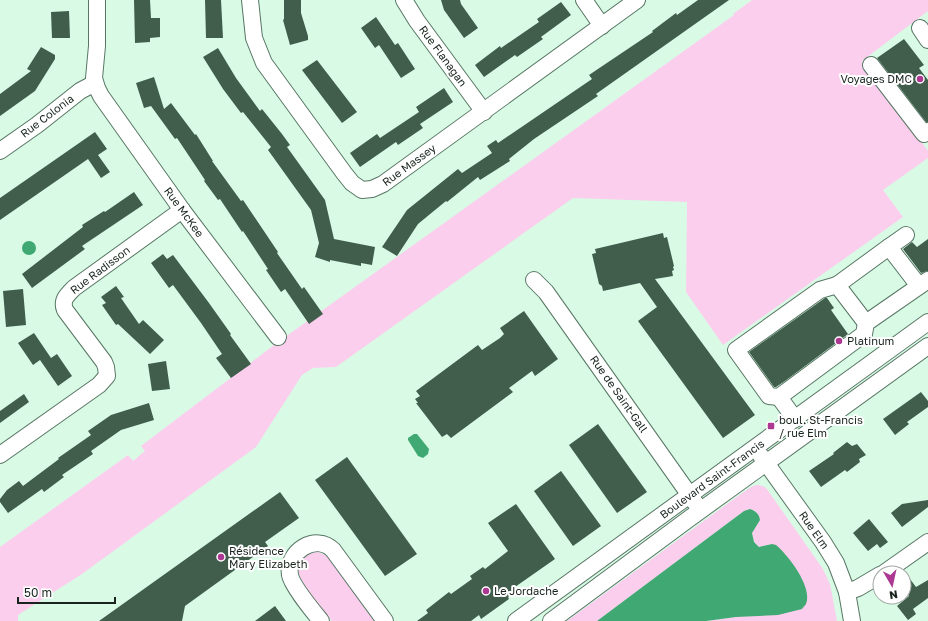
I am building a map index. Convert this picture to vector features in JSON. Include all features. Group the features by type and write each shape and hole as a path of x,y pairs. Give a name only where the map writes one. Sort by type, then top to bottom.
{"street":[{"path":"95,83 97,0"},
{"name":"Rue Massey","path":"250,0 254,38 264,63 344,174 352,183 362,190 372,189 383,184 637,0"},
{"name":"Rue Flanagan","path":"404,0 417,21 484,112"},
{"path":"584,0 602,26"},
{"path":"871,65 924,134 928,131"},
{"name":"Rue Colonia","path":"0,151 37,125 80,91 95,83"},
{"name":"Rue McKee","path":"95,83 100,96 182,210 278,337"},
{"name":"Rue Radisson","path":"0,455 99,385 107,376 104,362 65,310 63,305 65,297 74,288 182,210"},
{"path":"889,246 923,283 866,323 864,334 779,397 769,396 736,350 820,290 837,285 889,246 906,235"},
{"name":"Rue de Saint-Gall","path":"534,280 546,292 701,510"},
{"path":"837,285 866,323"},
{"name":"Boulevard Saint-Francis","path":"516,621 928,322"},
{"name":"Boulevard Saint-Francis","path":"551,621 701,510 928,346"},
{"path":"779,397 795,419"},
{"name":"Rue Elm","path":"755,448 823,542 836,563 848,592 852,621"},
{"path":"895,565 928,542"},
{"path":"321,621 293,582 290,574 290,564 293,558 303,547 314,544 328,545 333,550 385,621"},
{"path":"848,592 872,580"}],"shaded area":[{"path":"752,0 928,0 928,11 862,61 928,151 928,158 883,190 903,217 723,345 686,292 687,202 573,198 336,367 313,368 302,375 256,447 82,574 18,615 18,621 0,621 0,547 128,455 133,461 145,451 141,446 274,345 734,15 733,14"},
{"path":"29,241 34,243 36,248 34,253 29,255 24,253 22,248 24,243"},
{"path":"414,434 417,434 429,449 428,454 423,458 418,456 408,440 408,438"},
{"path":"756,485 762,486 768,490 823,569 830,584 837,621 706,621 736,617 772,544 759,547 754,542 752,533 760,520 759,516 750,509 744,511 597,621 567,621 738,496"},
{"path":"750,509 759,516 760,520 752,533 754,542 759,547 772,544 776,545 787,556 803,580 807,597 806,604 802,609 778,615 736,617 706,621 597,621 744,511"},
{"path":"318,552 327,556 374,621 332,621 319,605 301,579 298,569 302,558 309,554"}],"building":[{"path":"134,0 150,0 151,18 160,18 160,37 150,38 150,42 135,43"},
{"path":"205,0 221,0 223,38 206,38"},
{"path":"284,0 301,0 301,13 308,40 290,45 283,20"},
{"path":"441,0 460,0 461,4 478,28 464,38 444,10"},
{"path":"698,0 729,0 596,94 598,96 534,139 509,159 510,161 480,180 478,177 447,202 446,201 418,224 397,256 382,247 407,210 458,169 462,173 492,153 487,146 496,140 498,143 592,79 589,75 653,32 652,31 676,13 677,15"},
{"path":"561,2 571,15 541,37 543,39 517,57 515,55 484,77 475,65 500,46 501,48 539,22 537,19"},
{"path":"69,11 70,38 52,38 51,12"},
{"path":"376,17 395,45 398,43 415,69 401,78 379,45 375,48 361,28"},
{"path":"904,39 924,65 919,68 928,80 928,122 926,122 877,58"},
{"path":"41,47 55,55 55,59 35,91 0,116 0,94 31,71 27,69"},
{"path":"218,48 236,78 260,111 262,109 290,145 287,147 325,200 334,239 375,247 372,265 361,263 361,266 330,260 330,262 315,257 319,243 311,210 268,150 271,147 243,112 241,113 223,89 203,57"},
{"path":"317,60 357,112 342,123 302,70"},
{"path":"154,77 164,109 171,103 195,135 196,134 212,161 241,201 243,200 302,289 304,287 323,314 309,324 285,289 281,292 243,231 242,232 220,199 218,200 204,181 205,180 177,138 175,139 151,106 144,108 136,83"},
{"path":"444,88 453,102 420,124 423,128 398,145 396,142 360,167 350,153 377,134 380,138 419,112 416,107"},
{"path":"95,132 107,149 98,155 110,172 101,178 88,159 0,220 0,198"},
{"path":"134,192 143,205 82,246 85,249 32,288 22,274 83,227 82,225 104,211 105,212"},
{"path":"663,233 664,238 667,237 674,266 674,270 672,271 673,276 655,279 755,415 723,438 638,321 657,307 640,283 603,291 602,286 599,284 592,254 596,253 595,249"},
{"path":"928,239 928,271 921,273 903,249 912,242 917,247"},
{"path":"163,254 167,259 173,255 209,303 251,364 231,378 216,358 222,354 201,323 173,285 169,288 151,263"},
{"path":"116,286 124,297 121,298 139,324 143,320 164,340 150,354 118,324 116,325 102,305 106,303 101,297"},
{"path":"23,289 26,325 6,327 3,291"},
{"path":"827,298 834,308 831,310 848,334 785,381 774,387 749,352"},
{"path":"524,311 558,359 535,376 532,371 509,388 513,392 451,438 447,434 442,437 416,403 418,403 415,399 420,396 416,391 478,345 482,350 500,338 504,334 500,328"},
{"path":"34,333 51,358 57,354 72,376 58,386 40,360 33,365 18,343"},
{"path":"166,361 170,389 152,391 148,364"},
{"path":"921,392 928,401 928,407 907,422 909,424 895,435 883,419"},
{"path":"24,394 29,402 0,423 0,411"},
{"path":"149,403 154,420 121,430 91,451 93,454 62,475 64,477 44,492 42,489 8,513 0,502 0,499 7,490 19,481 23,486 59,459 58,458 91,435 88,431 111,415"},
{"path":"598,424 647,492 617,513 569,445"},
{"path":"847,442 852,446 857,444 866,455 859,459 860,462 847,472 845,470 821,487 809,471 834,454 833,453"},
{"path":"347,457 417,554 385,576 315,480"},
{"path":"561,471 601,526 573,546 534,491"},
{"name":"Résidence Mary Elizabeth","path":"280,492 299,518 265,542 268,546 185,606 182,621 99,621"},
{"path":"928,500 928,507 902,527 891,513 902,504"},
{"path":"516,504 555,559 515,587 517,590 508,597 509,599 481,619 479,615 471,621 417,621 428,613 426,610 449,592 451,594 472,579 470,576 483,567 485,569 508,551 488,523"},
{"path":"869,519 888,542 880,548 877,544 868,551 853,533"},
{"path":"928,580 928,598 913,609 916,614 908,620 897,606 912,605 912,582 916,587"},
{"path":"275,606 286,621 255,621"}],"place":[{"name":"Voyages DMC","path":"920,79"},
{"name":"Platinum","path":"839,341"},
{"name":"boul. St-Francis / rue Elm","path":"771,426"},
{"name":"Résidence Mary Elizabeth","path":"221,557"},
{"name":"Le Jordache","path":"486,591"}]}
